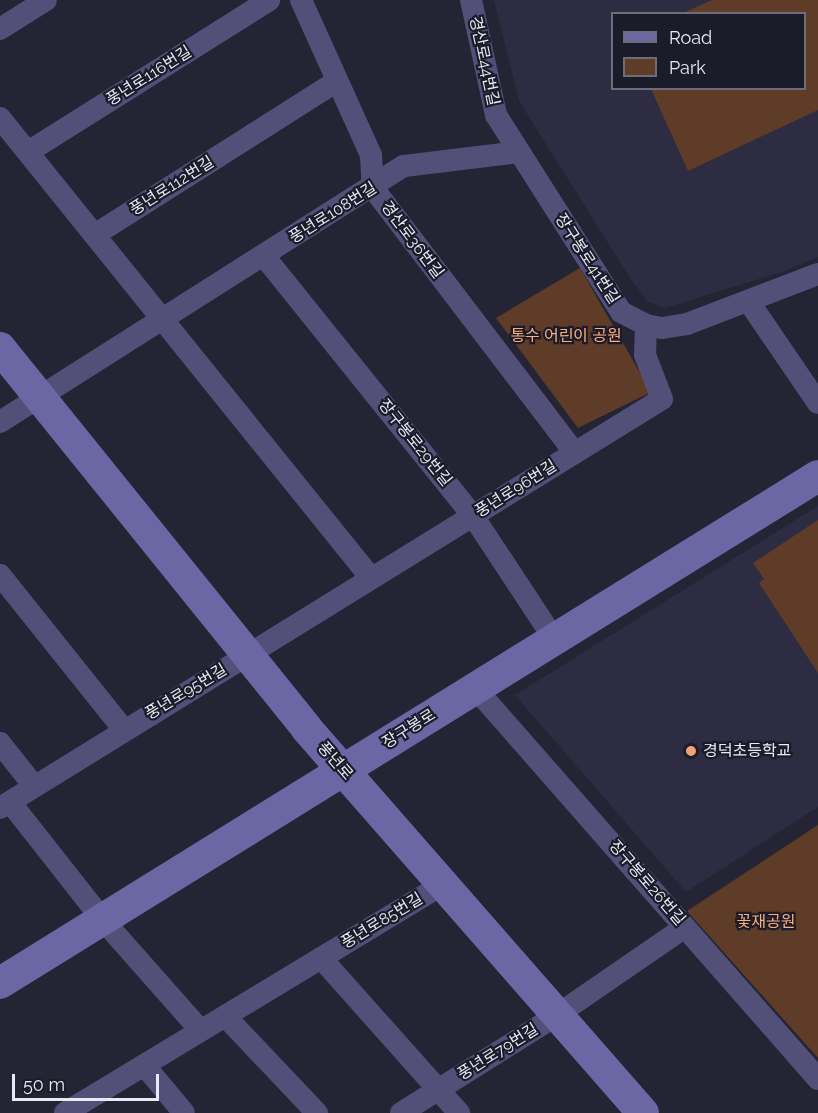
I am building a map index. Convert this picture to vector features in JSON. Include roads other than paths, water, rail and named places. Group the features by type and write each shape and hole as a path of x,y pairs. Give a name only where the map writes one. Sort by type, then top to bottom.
{"street":[{"path":"0,29 46,0"},
{"name":"풍년로116번길","path":"28,152 269,0"},
{"name":"경산로36번길","path":"301,0 371,154 373,188 576,453"},
{"name":"경산로44번길","path":"471,0 496,115 519,152"},
{"name":"풍년로112번길","path":"96,234 337,81"},
{"path":"0,118 96,234 371,578"},
{"name":"풍년로108번길","path":"40,396 373,188 404,166 519,152"},
{"name":"장구봉로41번길","path":"519,152 621,312 646,325 662,328 687,324 818,274"},
{"name":"장구봉로29번길","path":"264,256 473,516 554,639"},
{"path":"749,302 818,403"},
{"name":"풍년로96번길","path":"248,654 662,399 645,355 646,325"},
{"name":"풍년로","path":"0,348 343,770 643,1113"},
{"path":"0,422 40,396"},
{"name":"장구봉로","path":"0,983 818,476"},
{"path":"0,575 124,730"},
{"name":"풍년로95번길","path":"5,805 248,654"},
{"name":"장구봉로26번길","path":"476,688 818,1078"},
{"path":"0,743 34,786"},
{"path":"5,805 201,1031"},
{"name":"풍년로85번길","path":"65,1113 442,885"},
{"name":"풍년로79번길","path":"401,1113 557,1015 685,927"},
{"name":"풍년로85번길","path":"321,958 380,1024"},
{"path":"225,1016 317,1113"},
{"name":"풍년로79번길","path":"380,1024 439,1090"},
{"path":"144,1065 184,1113"},
{"path":"439,1090 459,1113"}],"place":[{"name":"경덕초등학교","path":"691,751"}],"park label":[{"name":"통수 어린이 공원","path":"566,336"},
{"name":"꽃재공원","path":"766,922"}]}
